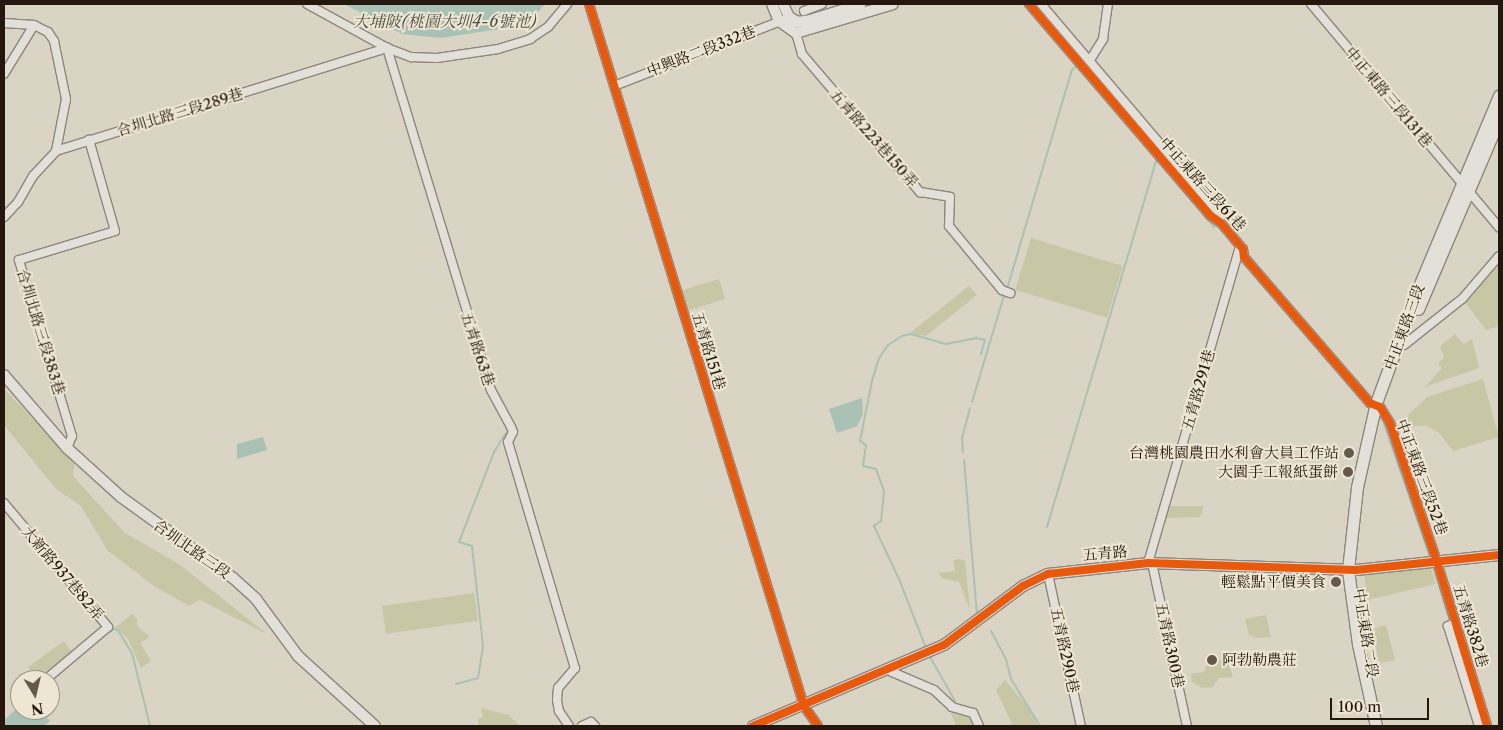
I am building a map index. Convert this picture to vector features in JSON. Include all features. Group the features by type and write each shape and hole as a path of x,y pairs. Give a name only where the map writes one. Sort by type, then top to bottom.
{"main road":[{"name":"中正東路三段","path":"1378,405 1404,345 1499,96"},
{"name":"中正東路三段","path":"1352,570 1378,405 1465,187 1499,119"},
{"name":"中正東路二段","path":"1352,570 1358,644 1376,726"},
{"name":"中正東路二段","path":"1352,570 1383,726"}],"street":[{"path":"307,4 387,48 411,56 437,58 498,49 530,39 542,31 567,4"},
{"name":"五青路151巷","path":"589,4 804,706 818,726"},
{"path":"772,4 796,33 893,4"},
{"path":"783,4 784,19"},
{"path":"804,11 822,4"},
{"path":"784,19 798,22 810,20 862,4"},
{"name":"中正東路三段61巷","path":"1029,4 1211,216 1221,223 1240,246 1244,257 1370,403 1378,405"},
{"path":"1041,4 1218,212 1221,223"},
{"path":"1090,60 1103,39 1108,4"},
{"name":"中正東路三段131巷","path":"1311,4 1499,227"},
{"name":"中興路二段332巷","path":"614,86 784,19"},
{"path":"4,23 34,25 48,32 54,41 66,89 56,150 33,176 18,202 4,217"},
{"path":"4,74 34,25"},
{"name":"五青路223巷150弄","path":"796,33 802,54 920,192 950,197 949,226 1002,290 1010,293"},
{"name":"合圳北路三段289巷","path":"56,150 387,48"},
{"name":"五青路63巷","path":"387,48 491,390 513,432 508,442 576,668 558,688 557,700 559,711 569,726"},
{"name":"合圳北路三段383巷","path":"67,448 72,436 19,260 115,231 88,140"},
{"name":"五青路291巷","path":"1150,563 1240,246"},
{"path":"1404,345 1463,298 1499,256"},
{"name":"合圳北路三段","path":"4,375 67,448 121,497 233,578 256,599 298,656 375,726"},
{"name":"中正東路三段52巷","path":"1378,405 1390,423 1437,562"},
{"name":"大新路937巷82弄","path":"4,503 108,627 58,670"},
{"name":"五青路","path":"753,726 944,645 1022,586 1048,574 1150,563 1352,570 1499,555"},
{"name":"五青路382巷","path":"1437,562 1487,726"},
{"name":"五青路300巷","path":"1150,563 1187,726"},
{"name":"五青路290巷","path":"1048,574 1081,726"},
{"name":"五青路382巷","path":"1455,623 1448,626 1479,726"},
{"path":"889,668 892,672 934,690 952,707 973,713 979,726"},
{"path":"582,726 590,722 595,726"}],"shaded area":[{"path":"1031,238 1123,266 1107,318 1015,290"},
{"path":"1499,262 1499,326 1486,330 1465,302"},
{"path":"719,279 725,299 686,311 680,291"},
{"path":"969,286 977,295 926,336 910,333"},
{"path":"1455,334 1464,344 1472,339 1479,368 1425,387 1442,368 1438,363 1444,357 1440,346"},
{"path":"1483,379 1499,437 1453,451 1439,433 1425,425 1409,427 1407,416 1427,397"},
{"path":"4,389 75,462 73,476 125,533 179,564 267,634 200,600 189,606 154,586 107,550 81,506 56,489 4,425"},
{"path":"1168,506 1204,506 1200,517 1165,518"},
{"path":"958,559 965,560 970,610 959,582 942,578 938,573 955,571 953,561"},
{"path":"1430,566 1436,584 1367,600 1364,572"},
{"path":"474,593 478,621 386,634 382,606"},
{"path":"132,614 137,619 137,626 150,637 140,643 151,661 141,668 128,639 116,627"},
{"path":"1266,615 1271,637 1256,638 1249,635 1245,619"},
{"path":"1386,625 1395,660 1379,663 1372,629"},
{"path":"64,641 72,652 48,670 31,670 28,667"},
{"path":"1219,659 1228,663 1233,677 1219,678 1213,687 1202,688 1192,682 1191,674 1204,672 1206,666"},
{"path":"1005,680 1031,711 1038,726 1013,726 996,690"},
{"path":"481,708 509,715 520,726 478,726 478,719 483,717"},
{"path":"951,713 970,715 976,726 956,726"}],"water":[{"name":"大埔陂(桃園大圳4-6號池)","path":"344,4 545,4 539,11 512,27 441,38 402,34"},
{"path":"862,398 863,414 857,426 837,433 829,409"},
{"path":"263,437 267,450 237,459 237,444"},
{"path":"10,715 10,720 50,721 44,726 4,726 4,720"}],"waterway":[{"path":"1036,4 1151,140"},
{"path":"1007,289 1072,70 1077,66"},
{"path":"1047,527 1157,159 1214,227"},
{"path":"1247,254 1276,288"},
{"path":"972,402 1004,295"},
{"path":"926,648 899,579 874,526 881,521 884,491 876,469 863,466 866,445 860,441 872,381 879,358 888,345 902,336 911,334 946,344 976,338 985,340 981,354"},
{"path":"963,452 962,438 970,408"},
{"path":"1384,424 1430,557"},
{"path":"456,684 478,678 483,646 472,546 459,542 494,452 506,433"},
{"path":"964,460 977,614"},
{"path":"1433,566 1450,622"},
{"path":"111,628 118,630 132,653 150,726"},
{"path":"991,631 1006,659 1011,679 1040,726"},
{"path":"929,655 955,701"}],"cycle path":[{"path":"589,4 804,706 818,726"},
{"path":"1029,4 1211,216 1221,223 1243,249 1244,257 1370,403 1380,407 1390,423 1437,562 1487,726"},
{"path":"753,726 944,645 1023,586 1048,574 1148,563 1356,570 1499,555"}],"place":[{"name":"台灣桃園農田水利會大員工作站","path":"1349,453"},
{"name":"大園手工報紙蛋餅","path":"1348,472"},
{"name":"輕鬆點平價美食","path":"1336,582"},
{"name":"阿勃勒農莊","path":"1212,660"}]}
